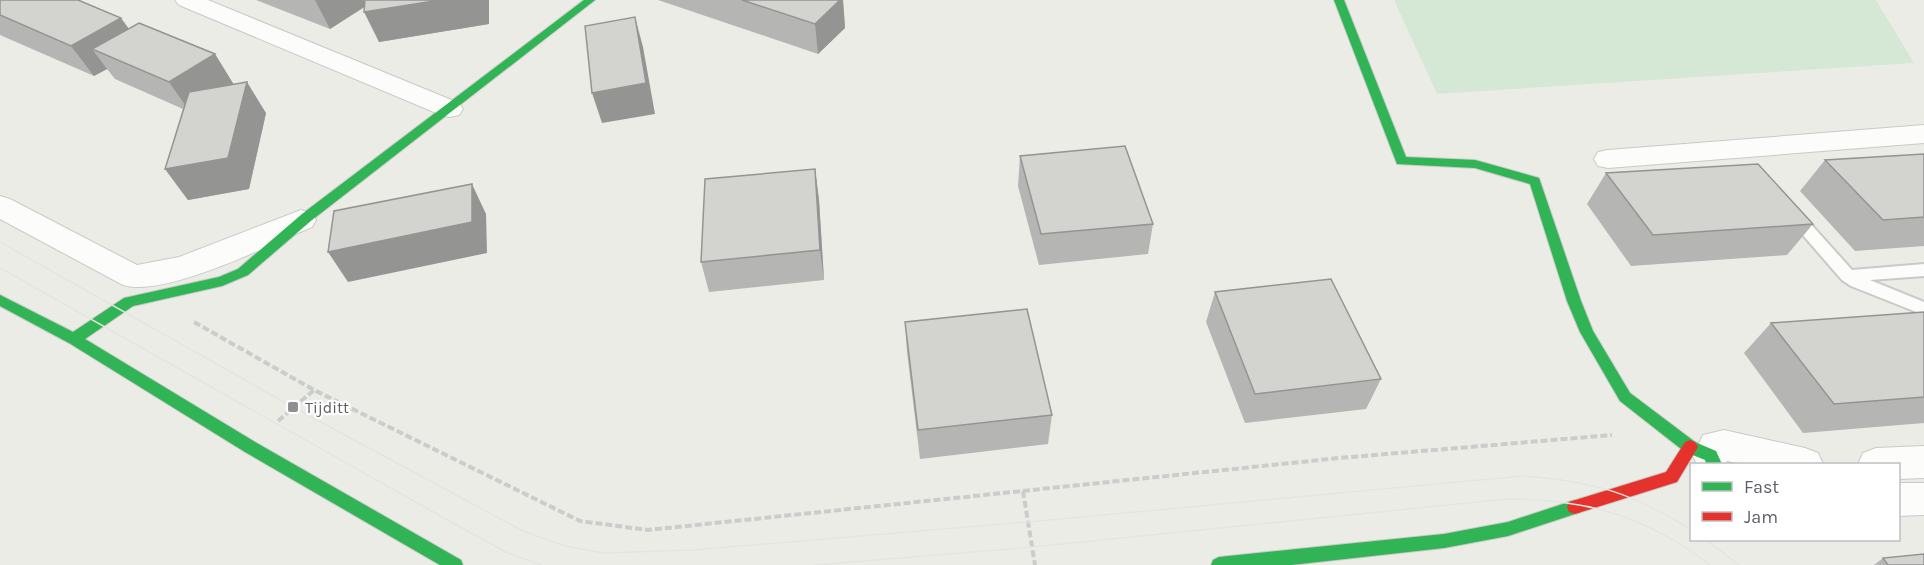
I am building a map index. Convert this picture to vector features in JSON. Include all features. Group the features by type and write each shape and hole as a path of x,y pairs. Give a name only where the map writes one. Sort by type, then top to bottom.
{"street":[{"path":"188,0 450,109"},
{"path":"74,339 132,289 193,266 307,217 590,0"},
{"path":"1339,0 1401,161 1475,164 1535,181 1574,302 1587,332 1625,397 1666,431 1705,456 1716,446 1724,444 1797,463"},
{"path":"1608,159 1924,134"},
{"path":"0,206 132,289"},
{"path":"0,300 74,339 250,447 455,565"},
{"path":"1900,464 1924,462"},
{"path":"1219,565 1444,541 1508,530 1671,477 1690,465"},
{"path":"1900,500 1924,499"}],"lane":[{"path":"1781,199 1848,276 1867,288 1924,309"},
{"path":"1848,276 1924,270"}],"path":[{"path":"185,317 314,390 580,521 648,530 1340,458 1666,431"},
{"path":"250,447 314,390"},
{"path":"1023,491 1035,565"}],"green space":[{"path":"1394,0 1876,0 1914,63 1437,94"}],"building":[{"path":"0,0 78,0 121,18 71,46 0,15"},
{"path":"365,0 440,0 364,12"},
{"path":"742,0 840,0 815,24"},
{"path":"635,17 646,83 592,93 585,26"},
{"path":"139,23 215,54 169,82 92,49"},
{"path":"247,82 228,158 165,169 189,92"},
{"path":"1125,146 1153,224 1041,234 1020,156"},
{"path":"1924,154 1924,217 1883,220 1825,160"},
{"path":"1758,164 1813,224 1653,235 1606,173"},
{"path":"815,169 820,250 701,262 705,179"},
{"path":"472,184 472,222 328,252 334,211"},
{"path":"1331,279 1381,379 1255,394 1215,292"},
{"path":"1027,309 1052,415 918,430 905,322"},
{"path":"1924,312 1924,397 1834,404 1771,323"},
{"path":"1924,554 1924,565 1888,565 1883,558"}],"tram line":[{"path":"0,242 293,407 523,531 565,546 603,553 692,550 1028,522 1522,476 1570,481 1611,491 1649,506 1690,529"},
{"path":"0,268 460,527 506,552 541,565"},
{"path":"815,565 1032,547 1507,499 1563,502 1615,514 1663,534 1710,565"},
{"path":"1707,541 1739,565"}],"traffic: fast":[{"path":"74,339 129,302 222,281 243,272 307,217 590,0"},
{"path":"1339,0 1401,161 1475,164 1535,181 1574,301 1587,332 1625,397 1690,447 1711,456 1714,463"},
{"path":"0,300 74,339 250,447 455,565"},
{"path":"1219,565 1444,541 1508,529 1575,507"}],"traffic: jam":[{"path":"1575,507 1671,477 1690,447"}],"place":[{"name":"Tijditt","path":"293,407"}]}
